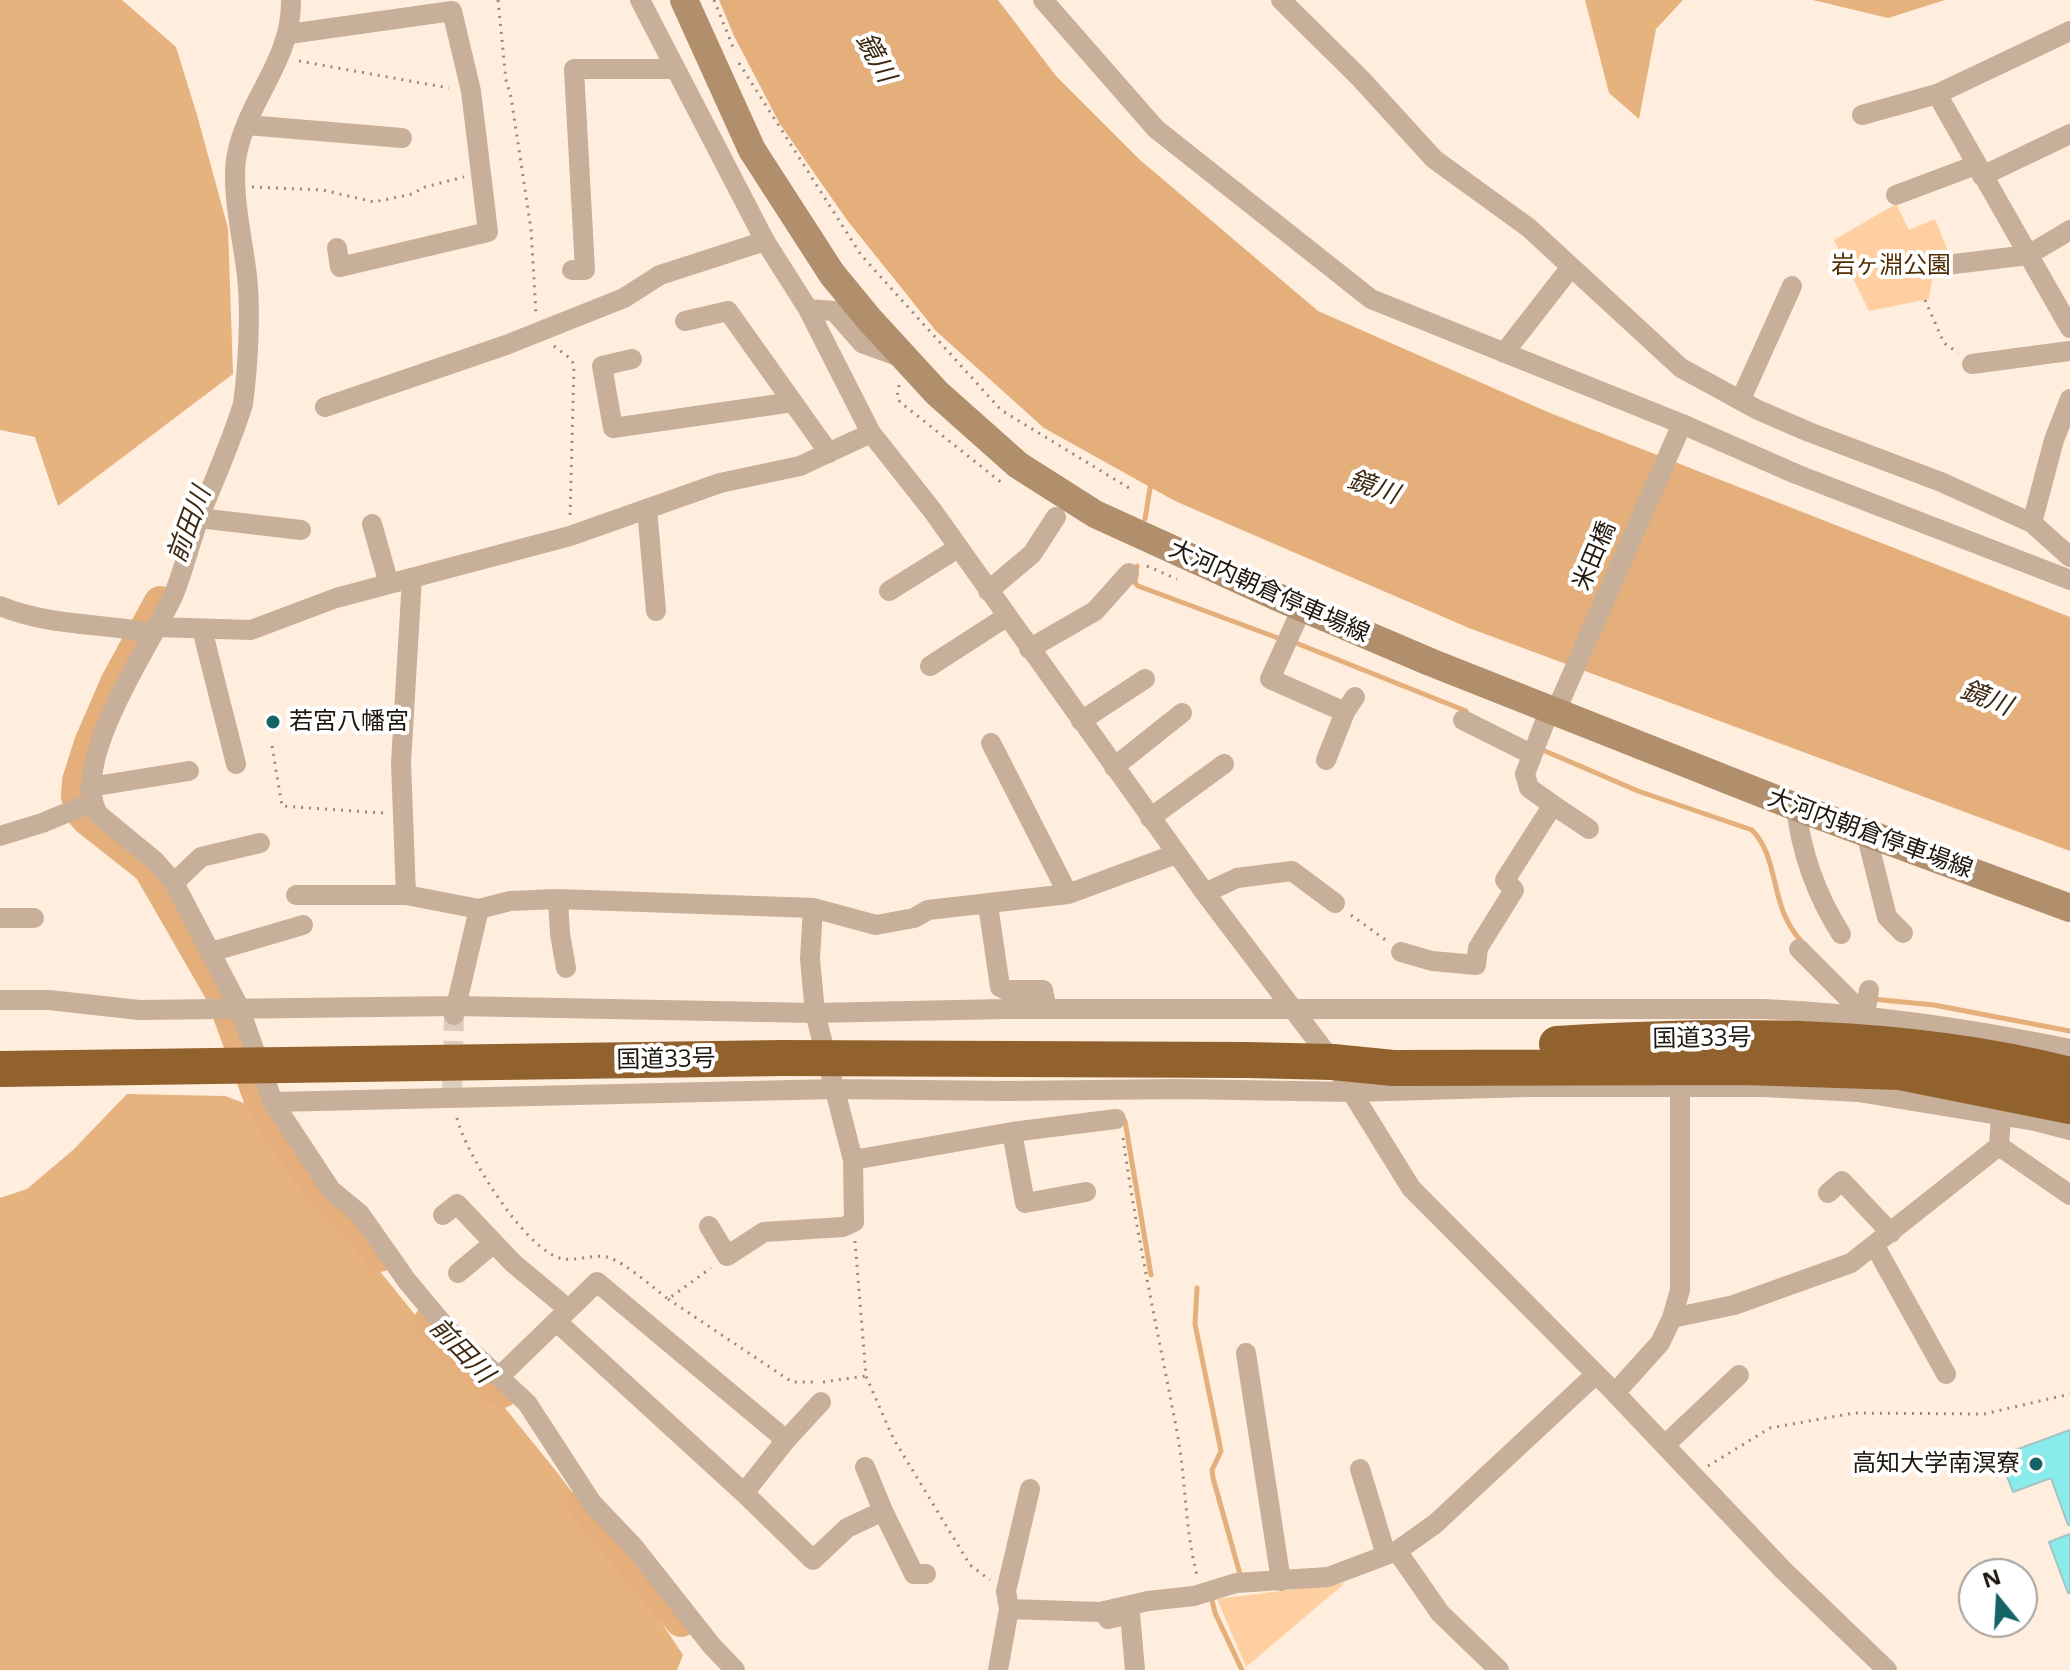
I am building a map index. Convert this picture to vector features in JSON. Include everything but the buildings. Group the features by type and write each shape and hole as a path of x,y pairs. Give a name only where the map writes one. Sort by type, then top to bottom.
{"highway":[{"name":"国道33号","path":"0,1069 300,1065 832,1074 1333,1062 1393,1068 1744,1067 1931,1047 2070,1075"},
{"name":"国道33号","path":"1861,1055 1900,1072 2070,1106"}],"main road":[{"name":"大河内朝倉停車場線","path":"684,0 752,150 832,274 937,393 1018,465 1095,514 1302,608 1556,707 1796,807 2070,908"}],"street":[{"path":"86,801 100,744 148,631 183,572 199,518 236,429 247,378 247,278 237,186 237,154 289,34 291,0"},
{"path":"640,0 765,241 808,309 871,433 932,510 1176,854 1333,1062 1411,1188 1615,1393 1783,1570 1887,1670"},
{"path":"1043,0 1156,129 1371,299 1610,395 1678,430 2070,580"},
{"path":"1281,0 1361,79 1434,159 1529,228 1681,368 1758,410 1941,482 2032,523 2070,557"},
{"path":"289,34 452,11 471,91 488,232 340,267 337,248"},
{"path":"1862,115 1937,94 2070,31"},
{"path":"572,270 585,270 574,69 676,69"},
{"path":"1937,94 2070,328"},
{"path":"247,125 402,138"},
{"path":"1896,195 1979,170 2070,134"},
{"path":"1938,266 2028,255 2070,230"},
{"path":"325,407 624,298 660,275 765,241"},
{"path":"1504,353 1571,267"},
{"path":"1741,399 1792,286"},
{"path":"808,309 834,311 862,343 905,358"},
{"path":"685,321 728,311 829,453"},
{"path":"1972,364 2070,351"},
{"path":"632,359 602,366 613,428 793,402"},
{"path":"2032,523 2054,440 2070,399"},
{"name":"米田橋","path":"1531,754 1556,707 1678,430"},
{"path":"0,606 20,614 99,628 251,630 336,598 570,536 720,483 800,466 871,433"},
{"path":"647,509 656,611"},
{"path":"988,591 1032,554 1056,517"},
{"path":"199,518 301,530"},
{"path":"372,524 389,584"},
{"path":"889,591 958,548"},
{"path":"1029,649 1095,611 1129,573"},
{"path":"406,895 401,763 412,578"},
{"path":"1302,608 1270,679 1350,704 1326,760"},
{"path":"930,666 1006,617"},
{"path":"202,629 236,764"},
{"path":"1081,721 1145,679"},
{"path":"1114,767 1182,713"},
{"path":"1463,720 1531,754 1525,774 1529,788 1589,829"},
{"path":"991,743 1068,894"},
{"path":"1150,818 1224,764"},
{"path":"0,836 42,823 86,801 189,771"},
{"path":"86,801 155,861 174,883 239,1007 273,1102 331,1190 360,1214 407,1281 448,1330 536,1413 592,1503 633,1546 712,1646 735,1670"},
{"path":"1401,952 1432,961 1476,965 1478,948 1514,890 1505,880 1553,805"},
{"path":"1796,807 1800,837 1820,895 1841,934"},
{"path":"1866,833 1887,917 1903,933"},
{"path":"174,883 201,857 260,843"},
{"path":"296,895 406,895 479,909 510,901 558,899 813,908 876,925 914,918 928,910 1068,894 1176,854"},
{"path":"1205,893 1237,878 1292,871 1335,903"},
{"path":"558,899 566,968"},
{"path":"988,905 1000,987 1006,990 1043,990 1047,1009"},
{"path":"709,1226 727,1256 764,1232 843,1227 854,1222 853,1160 815,1013 810,959 813,908"},
{"path":"455,1010 479,909"},
{"path":"0,918 34,918"},
{"path":"211,952 303,925"},
{"path":"1799,949 1861,1055"},
{"path":"1861,1055 1869,990"},
{"path":"0,1000 49,1000 139,1010 239,1007 815,1013 1047,1009 1764,1009 2001,1115 2070,1130"},
{"path":"273,1102 832,1074 1008,1091 1179,1089 1353,1092 1764,1087 1861,1055 1974,1030 2070,1049"},
{"path":"1615,1393 1660,1343 1672,1318 1680,1290 1680,1086"},
{"path":"1672,1318 1734,1305 1851,1263 1999,1146 2001,1115"},
{"path":"853,1160 1012,1132 1116,1119"},
{"path":"1012,1132 1025,1203 1086,1192"},
{"path":"1999,1146 2070,1195"},
{"path":"1841,1181 1883,1239 1946,1374"},
{"path":"443,1215 457,1204 563,1315 813,1560 847,1528 883,1511"},
{"path":"458,1273 494,1243"},
{"path":"500,1376 597,1282 786,1440"},
{"path":"1246,1353 1281,1581"},
{"path":"1008,1606 1100,1612 1148,1601 1194,1596 1236,1583 1328,1577 1391,1553 1435,1524 1596,1374"},
{"path":"1665,1445 1739,1375"},
{"path":"744,1493 821,1402"},
{"path":"865,1467 914,1574 926,1574"},
{"path":"1360,1469 1391,1553 1440,1613 1499,1670"},
{"path":"998,1670 1030,1489"},
{"path":"1008,1606 1098,1621 1130,1614 1135,1670"}],"path":[{"path":"498,0 506,80 531,229 534,297 540,331 574,365 570,536"},
{"path":"714,0 739,62 861,255 1001,410 1129,488"},
{"path":"279,58 471,91"},
{"path":"237,186 323,190 374,202 481,173"},
{"path":"1925,300 1944,343 1972,364"},
{"path":"272,746 282,806 402,814"},
{"path":"1335,903 1401,952"},
{"path":"452,1095 468,1151 505,1209 547,1252 563,1259 605,1257 616,1261 792,1382 823,1383 866,1376"},
{"path":"1116,1119 1122,1130 1136,1227 1179,1442 1191,1553 1202,1592"},
{"path":"854,1222 866,1376 893,1438 970,1565 1008,1606"},
{"path":"668,1299 727,1256"},
{"path":"1693,1475 1770,1428 1854,1413 1984,1414 2070,1394"}],"green space":[{"name":"岩ヶ淵公園","path":"1896,204 1909,230 1935,219 1950,256 1934,268 1929,299 1869,311 1834,240"},
{"path":"1345,1583 1246,1667 1217,1599"}],"shaded area":[{"path":"0,0 122,0 176,47 228,228 233,374 58,506 35,437 0,430"},
{"path":"1585,0 1683,0 1656,29 1639,119 1609,93"},
{"path":"1813,0 1945,0 1888,18"},
{"path":"127,1094 225,1096 249,1105 271,1138 321,1198 358,1230 374,1264 450,1358 488,1387 560,1476 601,1531 683,1655 677,1670 0,1670 0,1198 27,1189 73,1150"}],"water":[{"name":"鏡川","path":"719,0 998,0 1056,76 1140,160 1318,311 1550,413 2070,617 2070,851 1469,628 1175,501 1044,428 936,331 847,220 780,124 734,36"}],"waterway":[{"path":"1145,519 1151,482"},
{"path":"1137,566 1135,583 1138,586 1278,638"},
{"name":"前田川","path":"160,602 116,683 90,743 78,781 77,796 81,812 88,820 149,868 221,993"},
{"path":"1296,643 1466,711"},
{"path":"1545,751 1638,791 1752,830 1767,855 1784,914 1802,942"},
{"path":"1872,999 1934,1005 2070,1031"},
{"name":"前田川","path":"229,1015 259,1097 273,1122 323,1194 364,1232 380,1256"},
{"path":"1125,1121 1151,1275"},
{"path":"1197,1288 1195,1324 1221,1451 1212,1470 1213,1478 1240,1574"},
{"name":"前田川","path":"430,1321 460,1355 502,1392"},
{"name":"前田川","path":"583,1504 681,1621"},
{"path":"1212,1600 1242,1670"}],"tunnel":[{"path":"452,1091 454,1015"}],"place":[{"name":"若宮八幡宮","path":"273,722"},
{"name":"高知大学南溟寮","path":"2036,1464"}]}
